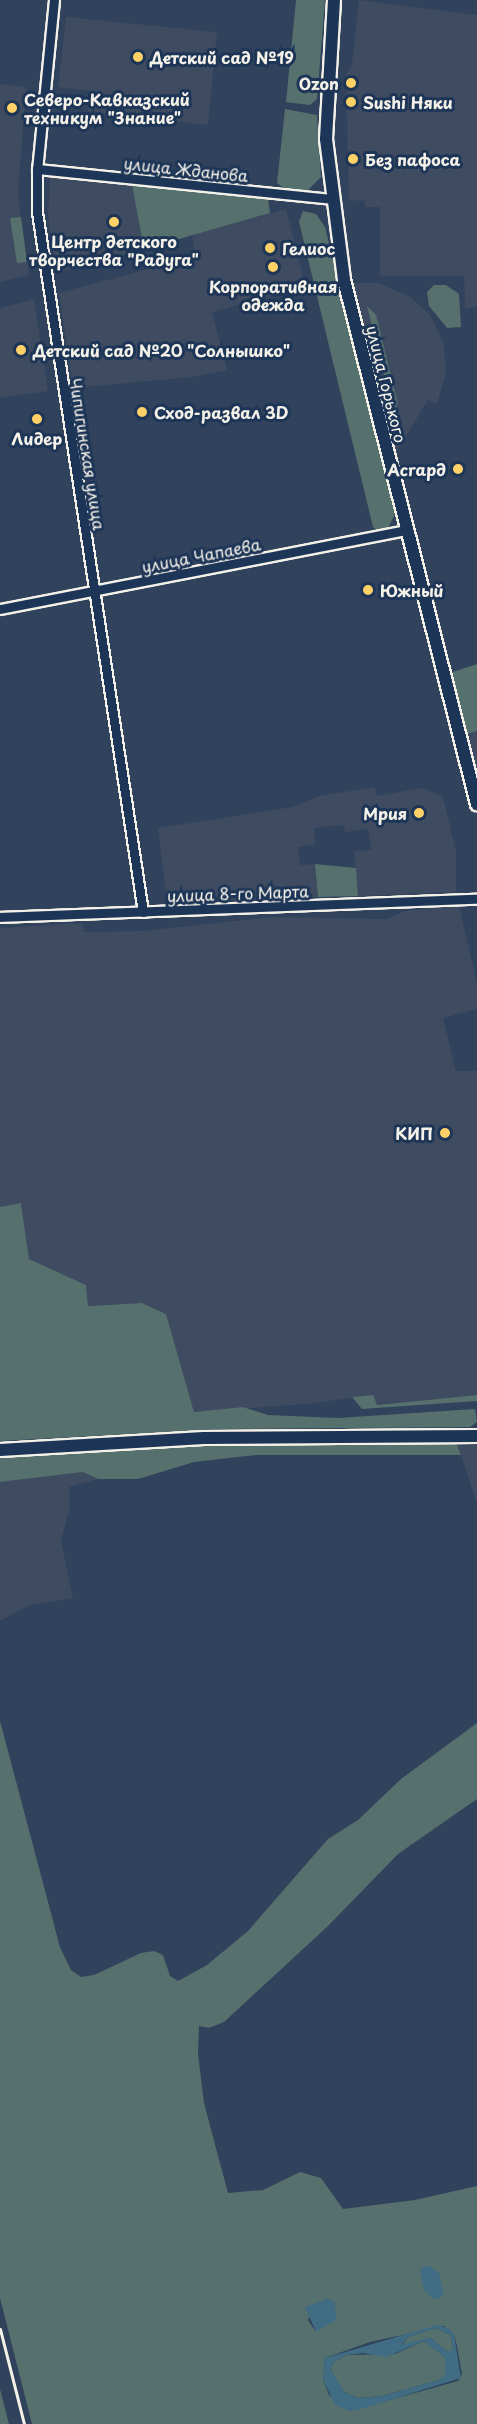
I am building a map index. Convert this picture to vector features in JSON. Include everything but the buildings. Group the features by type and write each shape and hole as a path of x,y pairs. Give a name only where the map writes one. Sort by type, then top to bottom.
{"main road":[{"name":"улица Горького","path":"334,0 325,110 331,199 344,280 477,804"},
{"path":"0,1450 204,1438 477,1436"}],"street":[{"name":"Чипигинская улица","path":"54,0 37,169 45,285 95,591 143,912"},
{"name":"улица Жданова","path":"37,169 331,199"},
{"name":"улица Чапаева","path":"0,609 407,530"},
{"name":"улица 8-го Марта","path":"0,917 477,899"}],"shaded area":[{"path":"359,0 477,15 477,307 465,308 464,276 380,276 380,207 365,207 365,200 349,201 346,75 352,64"},
{"name":"Детский сад №19","path":"66,17 217,32 208,125 88,112 91,91 58,87"},
{"path":"0,84 26,87 18,194 29,275 0,282"},
{"path":"50,177 132,185 144,249 56,273 48,215"},
{"path":"286,209 306,287 212,312 227,370 193,377 73,388 59,293 196,256 192,237 197,233"},
{"path":"350,283 380,283 412,298 431,316 444,345 446,373 437,404 428,400 395,454"},
{"name":"Детский сад №20 \"Солнышко\"","path":"34,299 48,391 0,398 0,308"},
{"path":"477,731 477,774 467,734"},
{"path":"375,787 377,796 422,788 443,797 456,852 456,892 358,896 354,851 371,850 368,829 345,832 344,825 314,828 315,845 298,847 300,865 315,864 318,897 167,902 158,828 293,807 319,796"},
{"path":"459,906 477,982 477,1009 443,1018 456,1071 477,1071 477,1395 377,1405 372,1395 307,1404 194,1412 165,1314 142,1303 88,1306 86,1285 29,1259 21,1204 0,1207 0,928 83,923 84,932 141,931 273,917 388,919 404,911"},
{"path":"456,1443 477,1443 477,1504 461,1455"},
{"path":"83,1472 98,1479 69,1487 70,1506 61,1541 73,1598 27,1606 0,1621 0,1482"},
{"path":"430,2266 439,2273 444,2295 440,2298 434,2299 424,2290 420,2272 422,2267"},
{"path":"328,2299 335,2303 336,2320 316,2332 305,2307"},
{"path":"437,2325 450,2329 454,2335 461,2378 350,2411 335,2405 323,2379 325,2358","holes":["435,2328 451,2335 453,2351 446,2351 431,2338 402,2344 408,2337","424,2341 445,2357 445,2374 439,2380 382,2396 358,2398 344,2392 331,2371 333,2362 347,2355 363,2353 386,2357"]}],"green space":[{"path":"296,0 325,0 317,99 310,105 286,102"},
{"path":"285,109 317,115 321,177 307,191 288,191 277,183"},
{"path":"132,185 268,199 270,213 144,249"},
{"path":"303,211 316,214 325,227 395,514 387,530 379,532 373,527 299,222"},
{"path":"21,217 27,262 17,263 10,218"},
{"path":"434,285 446,285 459,294 461,327 447,328 429,306 427,292"},
{"path":"367,306 376,315 398,404 393,411"},
{"path":"477,664 477,731 467,734 450,673"},
{"path":"315,864 356,868 358,896 318,897"},
{"path":"21,1203 29,1259 86,1285 88,1306 142,1303 166,1314 194,1412 243,1407 268,1415 338,1418 475,1409 477,1422 470,1427 225,1429 0,1441 0,1207"},
{"path":"373,1395 377,1405 477,1395 477,1401 362,1409 352,1397"},
{"path":"227,1443 456,1443 461,1455 256,1455 194,1462 138,1479 98,1479 83,1472 0,1482 0,1457"},
{"path":"0,1721 60,1947 71,1970 81,1977 94,1975 141,1953 154,1951 163,1955 170,1976 178,1981 207,1965 248,1931 328,1839 358,1820 401,1779 477,1723 477,1799 398,1854 328,1926 224,2022 209,2028 199,2026 198,2054 204,2103 228,2193 263,2190 300,2172 321,2178 343,2209 415,2200 477,2186 477,2424 32,2424 0,2298","holes":["328,2299 335,2303 316,2332 308,2320 316,2304","444,2326 454,2335 457,2346 462,2374 458,2381 350,2411 329,2395 323,2379 325,2358 370,2342"]},
{"path":"435,2328 451,2335 453,2351 446,2351 431,2338 402,2345 408,2337"},
{"path":"424,2341 445,2357 445,2375 439,2380 382,2396 358,2398 344,2392 331,2371 333,2362 347,2355 395,2354"},
{"path":"0,2389 9,2424 0,2424"}],"railway":[{"path":"0,2329 24,2424"}],"place":[{"name":"Детский сад №19","path":"138,57"},
{"name":"Ozon","path":"351,83"},
{"name":"Sushi Няки","path":"351,102"},
{"name":"Северо-Кавказский техникум \"Знание\"","path":"12,108"},
{"name":"Без пафоса","path":"353,159"},
{"name":"Центр детского творчества \"Радуга\"","path":"114,222"},
{"name":"Гелиос","path":"270,248"},
{"name":"Корпоративная одежда","path":"273,267"},
{"name":"Детский сад №20 \"Солнышко\"","path":"21,350"},
{"name":"Сход-развал 3D","path":"142,412"},
{"name":"Лидер","path":"37,419"},
{"name":"Асгард","path":"458,469"},
{"name":"Южный","path":"368,590"},
{"name":"Мрия","path":"419,813"},
{"name":"КИП","path":"445,1133"}]}
